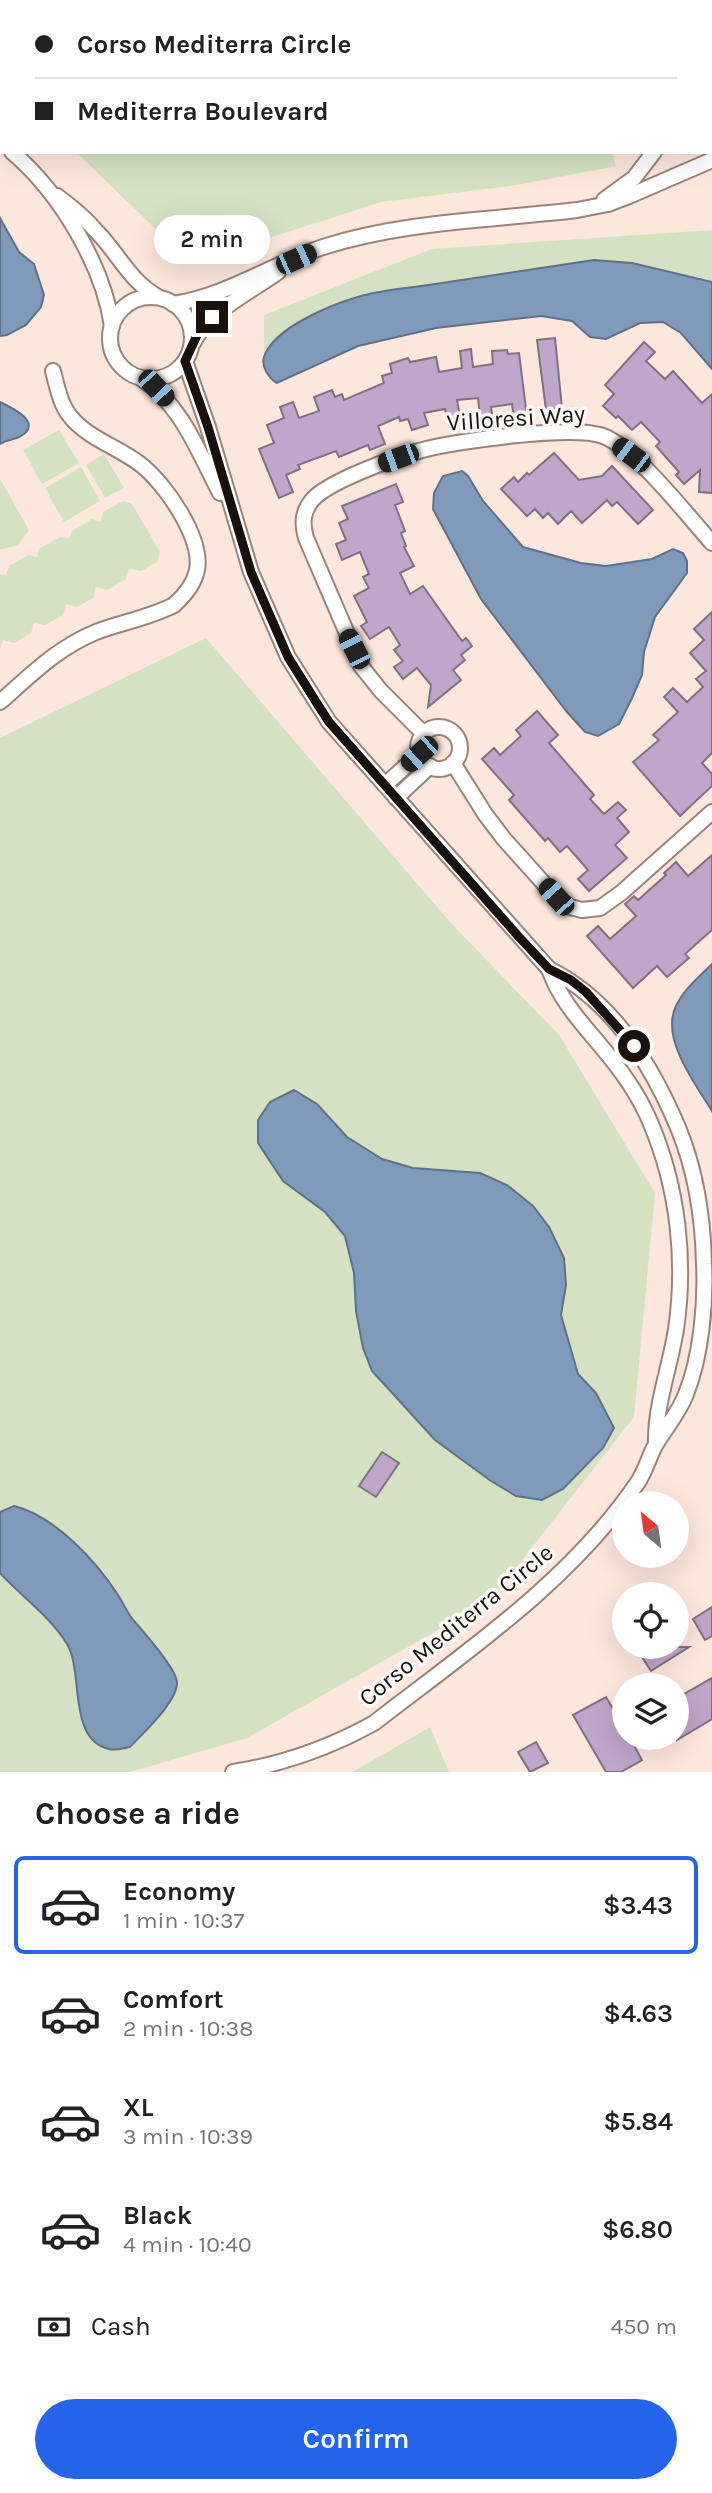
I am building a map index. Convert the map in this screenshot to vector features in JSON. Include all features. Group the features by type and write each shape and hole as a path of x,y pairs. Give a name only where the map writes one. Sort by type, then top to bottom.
{"street":[{"name":"Corso Mediterra Circle","path":"14,154 50,191 71,206 99,233 135,280 183,313 192,336 188,355 234,519 251,572 288,657 329,722 396,798 549,969 571,980 586,992 634,1046 652,1073 686,1147 708,1241 694,1367 686,1395 656,1444 640,1479 588,1546 544,1587 374,1723 350,1736 291,1760 233,1772"},
{"path":"591,208 634,178 652,154"},
{"path":"112,326 117,315 126,306 148,297 167,301 211,294 321,248 382,231 591,208 629,196 712,160"},
{"name":"Corso Mediterra Circle","path":"50,191 97,272 109,305 112,326 110,340 118,363 127,372 156,388 174,410 234,519"},
{"path":"141,378 153,379 177,370 188,355 200,329 212,317 296,259"},
{"path":"0,702 46,660 69,645 174,605 183,597 197,572 197,554 190,535 159,481 117,448 81,428 68,415 53,371"},
{"name":"Villoresi Way","path":"424,734 381,691 361,666 306,538 302,522 306,510 314,498 328,487 419,451 462,442 582,431 603,436 631,455 712,543"},
{"path":"439,727 453,732 460,743 460,750 453,763 442,768 430,766 423,761 419,754 419,744 424,734 439,727"},
{"path":"385,785 419,754"},
{"path":"453,763 504,839 556,897 570,907 582,910 600,908 621,894 712,811"},
{"path":"396,798 430,766"},
{"name":"Corso Mediterra Circle","path":"549,969 557,991 639,1098 662,1153 675,1207 680,1252 677,1327 655,1420 656,1444"},
{"path":"679,1236 708,1241"},
{"path":"680,1252 708,1241"}],"green space":[{"path":"78,154 613,154 616,166 517,185 381,202 191,263"},
{"path":"712,230 712,341 626,297 446,304 264,356 264,315 432,249"},
{"path":"59,430 79,463 42,484 23,450"},
{"path":"104,454 124,488 105,498 86,465"},
{"path":"81,467 100,501 64,522 45,488"},
{"path":"0,479 29,530 18,545 2,549 0,549"},
{"path":"123,501 132,504 160,552 157,562 141,571 129,569 126,579 107,590 96,587 93,598 77,607 66,604 63,615 45,625 34,623 31,633 14,643 3,640 0,650 0,574 6,575 9,566 28,555 37,557 39,549 60,537 69,539 72,531 92,519 101,522 103,512"},
{"path":"206,638 450,922 559,1035 655,1193 634,1417 491,1600 247,1738 130,1772 0,1772 0,738"},
{"path":"430,1727 449,1772 353,1772"}],"water":[{"path":"0,218 19,252 34,264 44,295 41,307 26,325 0,336"},
{"path":"594,260 632,263 712,282 712,369 681,333 663,322 640,323 606,339 590,337 572,321 541,316 436,328 358,346 277,383 265,368 264,357 279,336 306,318 349,300 389,290"},
{"path":"0,402 23,416 29,425 21,436 0,444"},
{"path":"462,471 483,501 523,547 581,563 606,566 652,559 673,549 683,553 687,561 687,573 655,617 644,652 642,675 632,698 619,724 598,736 585,732 567,712 481,599 433,509 434,493 443,476"},
{"path":"712,964 712,1111 682,1061 676,1046 672,1019 683,994"},
{"path":"294,1090 317,1104 347,1137 382,1159 413,1168 480,1173 507,1185 533,1206 549,1227 564,1258 566,1285 561,1315 578,1374 596,1393 614,1428 603,1448 563,1489 542,1500 516,1496 491,1481 435,1440 372,1371 363,1348 356,1311 354,1273 345,1236 325,1212 283,1181 258,1143 258,1120 270,1102"},
{"path":"14,1506 44,1519 86,1555 109,1582 130,1616 160,1652 176,1677 176,1691 171,1699 130,1747 109,1749 96,1743 87,1732 82,1719 72,1656 67,1644 44,1615 0,1573 0,1512"}],"building":[{"path":"555,338 562,408 546,410 537,340"},
{"path":"644,342 655,352 646,361 665,379 673,371 702,403 712,394 712,493 699,492 700,470 684,484 676,475 679,472 656,446 660,442 641,422 632,430 603,406 614,394 605,385"},
{"path":"471,349 473,367 493,364 492,351 507,350 508,354 519,353 527,417 514,419 512,404 491,407 492,414 480,416 478,398 457,400 461,423 448,425 445,409 424,413 428,425 412,430 408,419 400,421 399,417 378,426 385,444 370,450 368,445 339,457 336,451 298,465 300,469 286,475 293,492 279,498 259,449 274,443 267,425 284,418 280,407 293,402 299,418 319,411 314,397 332,390 335,397 342,394 344,400 384,383 382,376 392,373 390,364 408,358 410,362 436,357 439,372 462,368 460,351"},
{"path":"554,453 579,480 602,476 612,466 653,510 638,524 617,502 612,506 607,500 582,523 571,511 558,524 548,513 543,518 535,509 527,516 501,489 514,477 518,482 527,473 529,475"},
{"path":"396,484 403,502 395,505 405,531 401,533 406,546 404,547 414,566 400,573 410,594 423,586 462,641 466,638 472,646 461,655 465,660 453,670 461,680 428,707 431,685 417,668 403,679 394,667 403,661 394,650 400,645 389,627 370,639 361,626 367,622 354,596 369,588 363,577 369,574 360,552 342,560 336,544 346,540 339,523 348,519 342,506"},
{"path":"712,612 712,753 702,763 712,774 712,786 680,816 633,762 659,740 653,735 678,712 664,697 673,688 687,702 703,687 696,679 706,671 690,653 704,640 694,629"},
{"path":"537,711 558,735 549,743 594,795 590,799 604,814 618,802 626,810 617,818 629,832 615,845 627,858 589,891 578,879 588,870 567,846 560,852 548,838 545,841 509,800 514,795 482,759 494,748 500,755 521,736 516,730"},
{"path":"712,855 712,930 685,954 689,958 667,977 657,966 633,988 587,936 598,926 610,939 636,916 625,904 634,896 638,900 666,875 664,873 676,862 688,876"},
{"path":"382,1452 399,1463 376,1497 359,1486"},
{"path":"712,1607 712,1636 705,1640 693,1619"},
{"path":"643,1659 670,1659 651,1671"},
{"path":"712,1678 712,1719 689,1733 689,1691"},
{"path":"606,1697 612,1707 612,1750 637,1750 642,1760 621,1772 606,1772 573,1715"},
{"path":"536,1742 548,1763 530,1772 518,1752"}],"route":[{"path":"212,317 200,329 185,361 191,385 208,427 242,547 288,657 329,722 519,937 549,969 571,980 586,992 634,1046"}]}
